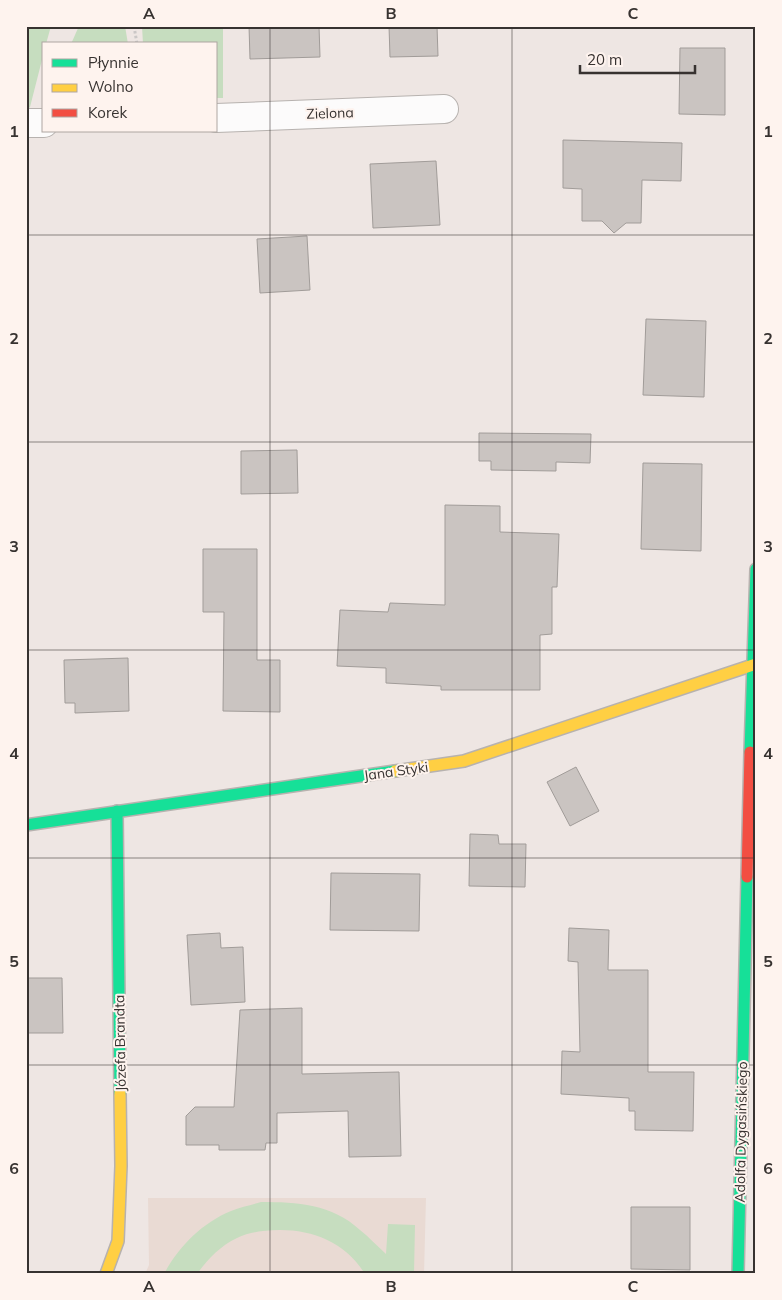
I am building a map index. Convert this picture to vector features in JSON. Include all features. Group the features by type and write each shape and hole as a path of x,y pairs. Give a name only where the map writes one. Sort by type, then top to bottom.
{"street":[{"name":"Zielona","path":"218,118 444,109"},
{"path":"26,124 42,123"},
{"name":"Adolfa Dygasińskiego","path":"738,1274 756,570"},
{"name":"Jana Styki","path":"26,824 464,761 754,664"},
{"name":"Józefa Brandta","path":"106,1274 118,1241 121,1166 117,810"}],"path":[{"path":"134,26 137,42"}],"shaded area":[{"path":"148,1198 426,1198 424,1274 145,1274 149,1265"}],"green space":[{"path":"26,26 51,26 47,42 42,42 42,60 30,107 26,111"},
{"path":"79,26 125,26 128,42 72,42"},
{"path":"142,26 223,26 223,98 218,98 218,42 143,42"},
{"path":"261,1202 301,1204 326,1210 349,1221 386,1254 388,1224 415,1225 414,1274 365,1274 345,1251 334,1243 307,1233 278,1230 250,1233 231,1241 215,1253 197,1274 164,1274 184,1245 210,1222 231,1211"}],"building":[{"path":"249,26 319,26 320,57 250,59"},
{"path":"389,26 437,26 438,56 390,57"},
{"path":"680,48 725,48 725,115 679,114"},
{"path":"563,140 682,143 681,181 642,180 641,223 626,223 614,233 602,221 582,221 582,189 563,188"},
{"path":"436,161 440,225 373,228 370,164"},
{"path":"307,236 310,290 260,293 257,239"},
{"path":"646,319 706,321 704,397 643,395"},
{"path":"479,433 591,434 590,463 556,462 556,471 491,470 491,461 479,461"},
{"path":"297,450 298,493 241,494 241,451"},
{"path":"643,463 702,464 701,551 641,549"},
{"path":"445,505 500,506 500,532 559,534 557,587 552,587 552,634 540,635 540,690 441,690 441,686 386,683 386,668 337,666 340,610 388,612 390,603 445,605"},
{"path":"203,549 257,549 257,660 280,660 280,712 223,711 224,612 203,612"},
{"path":"128,658 129,711 75,713 75,703 65,703 64,660"},
{"path":"576,767 599,811 570,826 547,782"},
{"path":"470,834 498,835 499,844 526,844 525,887 469,886"},
{"path":"331,873 420,874 419,931 330,930"},
{"path":"569,928 609,930 608,970 648,970 648,1072 694,1072 693,1131 635,1130 635,1111 629,1111 629,1098 561,1094 562,1051 580,1052 578,962 568,961"},
{"path":"220,933 221,948 243,947 245,1002 191,1005 187,935"},
{"path":"26,978 62,978 63,1033 26,1033"},
{"path":"302,1008 302,1074 399,1072 401,1156 349,1157 348,1111 277,1113 277,1143 266,1143 265,1150 219,1150 219,1145 186,1145 186,1116 195,1107 234,1107 240,1010"},
{"path":"631,1207 690,1207 690,1270 631,1269"}],"traffic: fast":[{"path":"750,752 756,569"},
{"path":"26,825 395,771"},
{"path":"117,811 120,1093"},
{"path":"738,1274 747,877"}],"traffic: slow":[{"path":"395,771 464,761 756,664"},
{"path":"106,1274 118,1241 121,1166 120,1093"}],"traffic: jam":[{"path":"747,877 750,752"}]}
